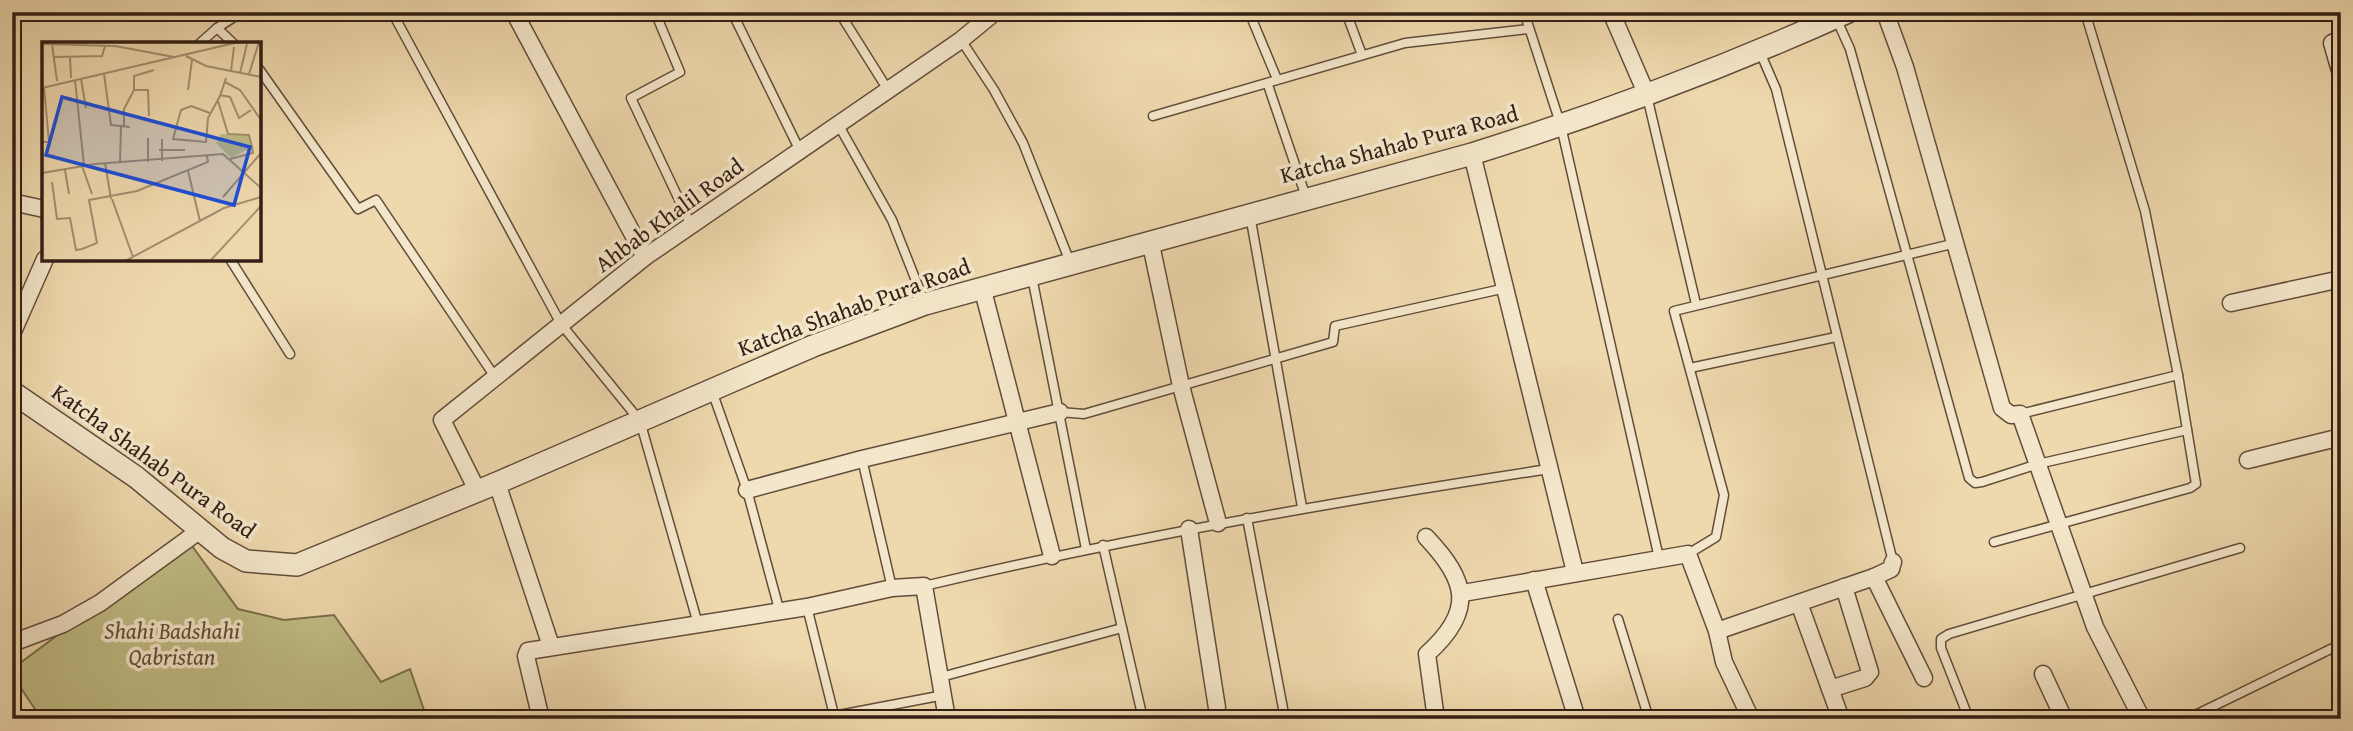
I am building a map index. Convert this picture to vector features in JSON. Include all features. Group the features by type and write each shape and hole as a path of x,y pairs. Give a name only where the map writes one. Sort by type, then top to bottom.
{"street":[{"path":"514,12 645,257"},
{"name":"Ahbab Khalil Road","path":"487,486 442,420 645,257 961,40 995,12"},
{"path":"1611,12 1646,93"},
{"path":"1885,12 1905,67 2002,408 2011,415 2020,414 2095,627 2142,719"},
{"name":"Katcha Shahab Pura Road","path":"12,392 136,477 199,531 246,561 297,565 813,346 925,304 1306,197 1472,154 1561,126 1760,52 1842,15"},
{"path":"2341,39 2332,43 2341,74"},
{"path":"1472,154 1575,572"},
{"path":"12,202 42,209"},
{"path":"1150,240 1181,386 1218,523"},
{"path":"12,334 44,261"},
{"path":"2231,303 2341,279"},
{"path":"982,287 1052,556"},
{"path":"747,490 862,458 1060,412"},
{"path":"2248,460 2341,438"},
{"path":"487,486 551,646"},
{"path":"1189,529 1217,709"},
{"path":"12,643 63,624 100,603 199,531"},
{"path":"1426,537 1444,556 1463,593 1460,611 1452,628 1427,654 1436,719"},
{"path":"1463,593 1688,554 1717,631 1724,662 1751,719"},
{"path":"1717,631 1874,577 1891,569 1893,562"},
{"path":"1874,577 1924,678"},
{"path":"1534,580 1577,719"},
{"path":"541,719 526,656 528,651 779,609 807,607 892,588 924,586 947,719"},
{"path":"1830,689 1865,678 1870,672 1844,587"},
{"path":"1800,603 1840,719"},
{"path":"2043,674 2064,719"}],"lane":[{"path":"201,42 217,27 242,12"},
{"path":"391,12 561,324 640,421 698,624"},
{"path":"655,12 681,72 631,98 691,225"},
{"path":"732,12 800,150"},
{"path":"839,12 888,90"},
{"path":"1346,12 1362,55"},
{"path":"1524,12 1561,126 1659,558"},
{"path":"1994,542 2190,488 2196,478 2145,211 2085,12"},
{"path":"1250,13 1277,79"},
{"path":"1842,15 1969,478 1975,484 2038,464 2187,430"},
{"path":"217,27 232,42"},
{"path":"1153,116 1268,85 1277,79 1405,43 1529,29"},
{"path":"961,40 994,90 1023,143 1070,262"},
{"path":"1760,52 1776,89 1893,562"},
{"path":"261,72 358,209 376,200 495,377"},
{"path":"1268,85 1306,197"},
{"path":"1646,93 1696,304"},
{"path":"838,124 892,220 925,304"},
{"path":"1249,213 1302,507"},
{"path":"1688,554 1716,537 1724,495 1674,310 1956,243"},
{"path":"231,261 290,354"},
{"path":"1031,273 1086,549"},
{"path":"1060,412 1084,414 1333,342 1335,326 1506,288"},
{"path":"1690,368 1836,337"},
{"path":"2020,414 2178,375"},
{"path":"712,390 747,490 779,609"},
{"path":"862,458 892,588"},
{"path":"924,586 1103,545 1302,507 1549,468"},
{"path":"1247,518 1285,719"},
{"path":"1103,545 1142,716 1122,719"},
{"path":"1969,719 1941,648 1941,639 1949,634 2083,593 2240,548"},
{"path":"807,607 834,718"},
{"path":"1618,619 1649,719"},
{"path":"941,677 1122,628"},
{"path":"2187,719 2341,644"},
{"path":"818,719 944,695"}],"green space":[{"name":"Shahi Badshahi Qabristan","path":"187,539 238,609 284,620 334,615 381,682 410,669 427,719 22,719 37,712 12,675 12,669"}]}
